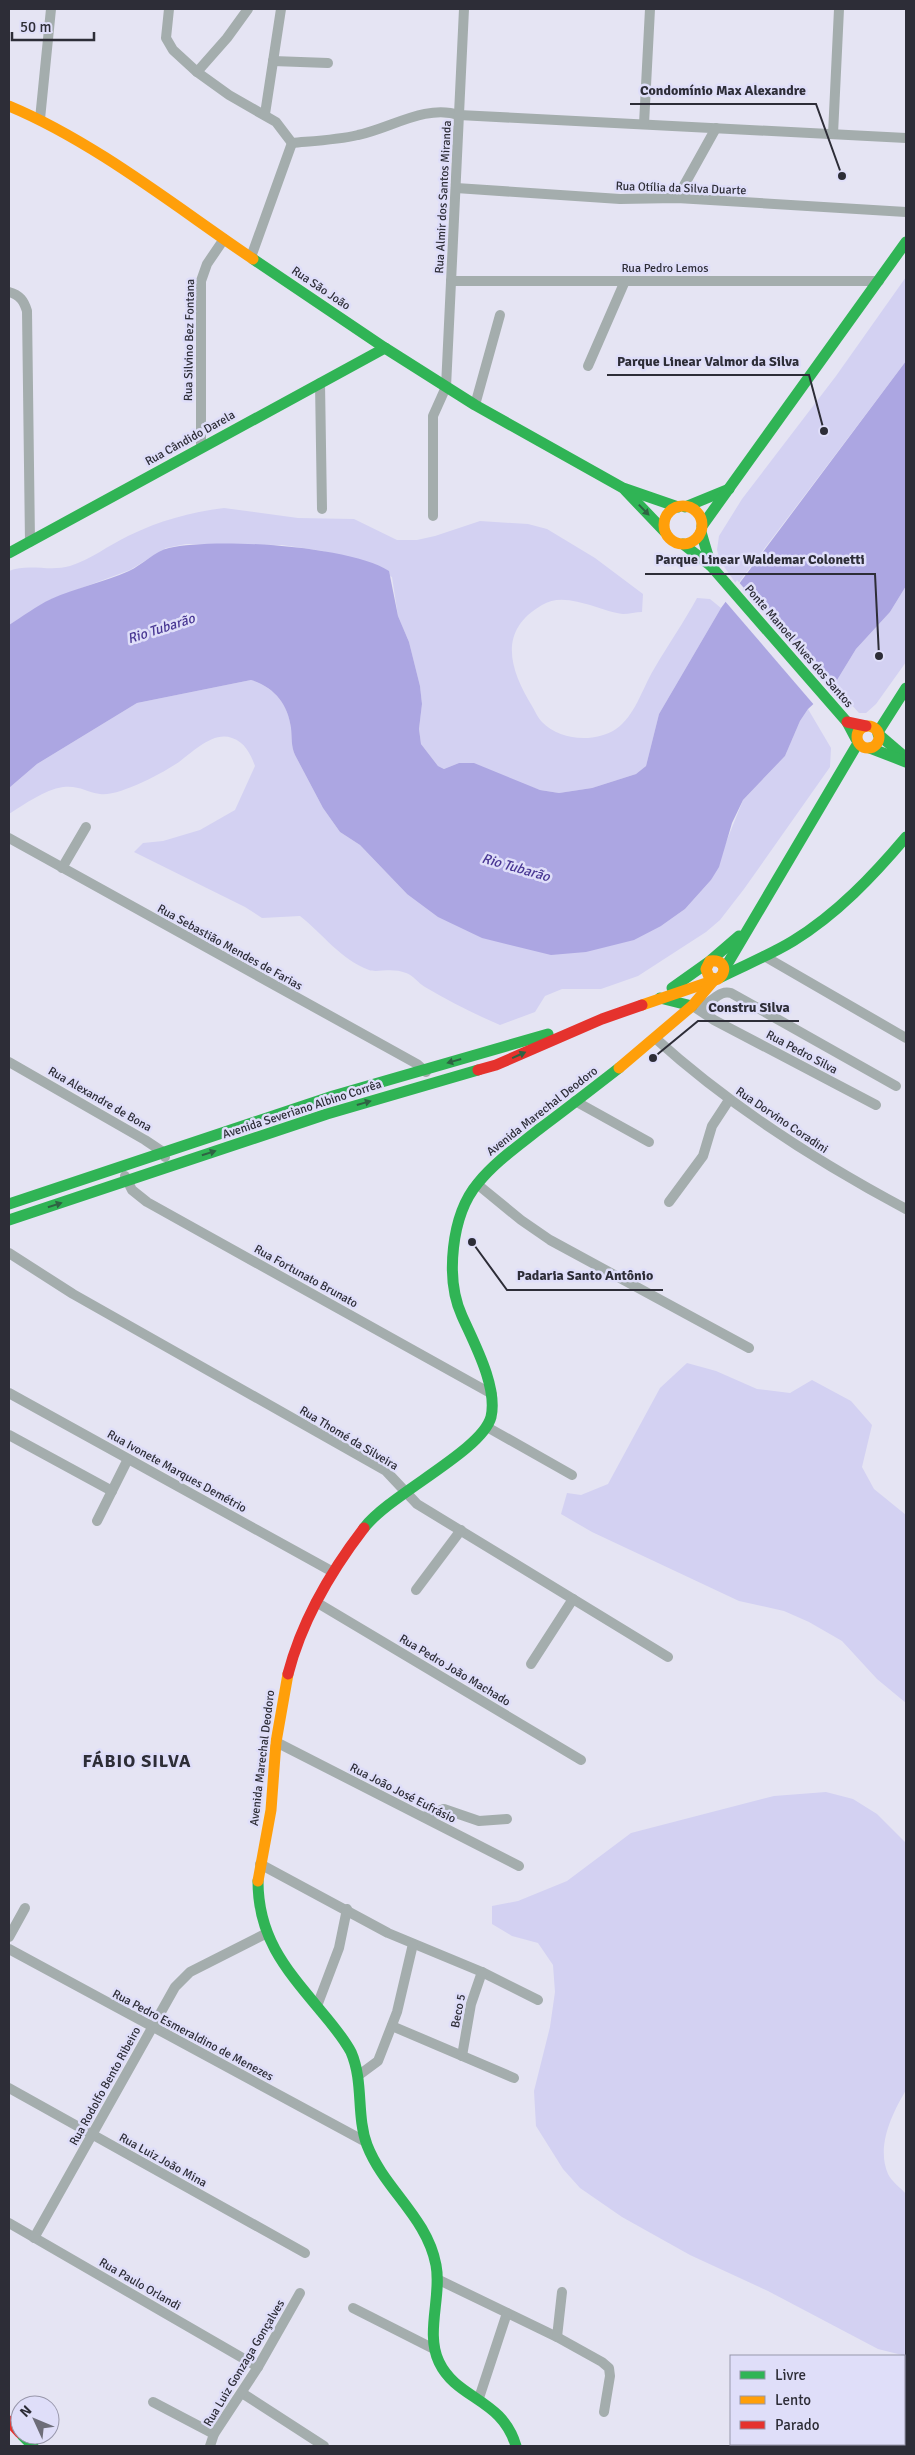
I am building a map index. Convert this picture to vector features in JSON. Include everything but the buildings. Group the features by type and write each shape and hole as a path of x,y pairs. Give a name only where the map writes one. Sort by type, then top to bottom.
{"main road":[{"name":"Rua São João","path":"9,106 40,119 100,155 385,348 475,405 623,488 682,507"},
{"path":"730,489 668,514 664,526 665,532 672,541 683,544 694,541 906,242"},
{"name":"Rua Cândido Darela","path":"9,553 385,348"},
{"name":"Rua São João","path":"623,488 665,532"},
{"path":"682,507 696,511 701,529"},
{"name":"Ponte Manoel Alves dos Santos","path":"701,529 714,570"},
{"name":"Ponte Manoel Alves dos Santos","path":"683,544 714,570 844,719 863,745"},
{"path":"873,730 906,688"},
{"name":"Ponte Manoel Alves dos Santos","path":"844,719 873,730"},
{"path":"863,745 860,729 873,730 906,760"},
{"path":"863,745 876,745 873,730"},
{"path":"863,745 906,760"},
{"name":"Avenida Marechal Deodoro","path":"516,2446 509,2427 502,2416 448,2376 438,2362 434,2349 437,2279 432,2252 421,2228 380,2170 366,2142 359,2075 348,2047 317,2006 285,1969 265,1934 258,1907 257,1892 274,1784 276,1742 288,1672 299,1639 316,1602 333,1572 368,1523 406,1491 465,1449 487,1427 493,1405 492,1394 479,1355 458,1308 451,1273 453,1249 460,1219 477,1184 501,1159 655,1038 692,1006 720,975 808,824 863,745"},
{"name":"Avenida Severiano Albino Corrêa","path":"9,1220 303,1122 508,1060 602,1019 720,975 764,956 794,940 837,909 866,882 906,838"},
{"name":"Avenida Marechal Deodoro","path":"710,962 752,923"},
{"path":"719,960 720,975 706,972 706,966 710,962 719,960"},
{"name":"Avenida Severiano Albino Corrêa","path":"659,998 710,962"},
{"path":"659,998 692,1006"},
{"name":"Avenida Severiano Albino Corrêa","path":"9,1204 299,1107 602,1019"},
{"path":"299,1107 303,1122"}],"street":[{"path":"40,119 51,9"},
{"path":"169,9 166,33 168,43 197,72 229,95 265,114 285,131 292,143"},
{"path":"265,114 281,9"},
{"name":"Rua Almir dos Santos Miranda","path":"446,387 464,9"},
{"path":"644,124 650,9"},
{"path":"833,134 840,9"},
{"path":"197,72 244,11"},
{"path":"273,61 328,63"},
{"path":"292,143 358,135 436,111 459,114 906,138"},
{"path":"677,198 716,128"},
{"path":"251,257 292,143"},
{"name":"Rua Otília da Silva Duarte","path":"456,188 620,199 677,198 906,212"},
{"name":"Rua Silvino Bez Fontana","path":"201,448 202,281 207,264 224,239"},
{"name":"Rua Pedro Lemos","path":"451,280 879,281"},
{"path":"588,366 625,281"},
{"path":"9,292 18,296 24,302 27,311 30,542"},
{"path":"475,405 500,315"},
{"path":"320,383 322,509"},
{"path":"433,516 433,416 446,387"},
{"path":"62,868 86,827"},
{"name":"Rua Sebastião Mendes de Farias","path":"9,838 425,1069"},
{"path":"764,956 906,1038"},
{"path":"692,1006 704,1006 721,993 731,993 896,1086"},
{"name":"Rua Pedro Silva","path":"692,1006 714,1020 876,1105"},
{"name":"Rua Dorvino Coradini","path":"655,1038 688,1068 728,1100 820,1161 906,1209"},
{"name":"Rua Alexandre de Bona","path":"9,1062 163,1152"},
{"path":"425,1069 430,1084"},
{"path":"669,1202 703,1156 712,1126 728,1100"},
{"path":"575,1101 649,1142"},
{"path":"163,1152 170,1166"},
{"name":"Rua Fortunato Brunato","path":"122,1166 132,1190 147,1202 492,1394"},
{"path":"477,1184 521,1220 550,1240 749,1348"},
{"name":"Rua Thomé da Silveira","path":"9,1253 82,1299 386,1471 417,1504 668,1656"},
{"name":"Rua Ivonete Marques Demétrio","path":"9,1393 333,1572"},
{"path":"487,1427 572,1475"},
{"path":"9,1434 112,1491"},
{"path":"97,1521 128,1459"},
{"path":"416,1590 460,1530"},
{"path":"531,1664 573,1599"},
{"name":"Rua Pedro João Machado","path":"316,1602 581,1760"},
{"name":"Rua João José Eufrásio","path":"276,1742 519,1866"},
{"path":"424,1817 444,1809 478,1821 506,1819"},
{"path":"260,1864 413,1944 482,1972 538,2000"},
{"path":"9,1937 25,1908"},
{"path":"317,2006 339,1948 347,1909"},
{"name":"Rua Rodolfo Bento Ribeiro","path":"34,2238 152,2027 181,1979 265,1934"},
{"path":"359,2075 378,2061 402,1995 413,1944"},
{"name":"Rua Pedro Esmeraldino de Menezes","path":"9,1949 366,2142"},
{"name":"Beco 5","path":"462,2056 471,2004 482,1972"},
{"path":"392,2026 514,2078"},
{"name":"Rua Luiz João Mina","path":"9,2088 305,2253"},
{"name":"Rua Paulo Orlandi","path":"9,2223 258,2367"},
{"path":"437,2279 594,2356 609,2368 610,2376 604,2412"},
{"path":"557,2337 562,2292"},
{"name":"Rua Luiz Gonzaga Gonçalves","path":"210,2446 214,2434 258,2367 300,2293"},
{"path":"353,2308 434,2349"},
{"path":"479,2398 507,2313"},
{"path":"242,2393 324,2446"},
{"path":"154,2402 214,2434"}],"shaded area":[{"path":"906,277 906,361 737,585 720,561 717,550 719,536 742,499 836,376"},
{"path":"224,508 298,518 354,519 397,540 417,540 435,536 480,521 528,524 547,529 595,558 643,594 642,612 623,614 571,600 551,601 528,615 518,627 513,639 514,665 524,692 542,722 558,733 568,736 588,738 598,736 608,733 623,724 633,710 654,669 697,598 710,599 721,608 659,714 646,766 636,774 592,788 559,793 540,790 459,763 444,769 438,766 421,744 419,729 422,704 420,686 409,642 398,616 392,577 323,551 282,545 186,544 166,548 130,570 49,600 9,625 9,571 24,568 62,568 70,566 151,526 199,512"},
{"path":"906,586 906,662 876,704 866,713 859,713 834,685 856,649 890,612"},
{"path":"251,680 267,687 283,704 289,719 295,755 323,808 340,832 360,845 407,894 661,926 685,909 711,880 743,800 785,756 800,721 808,709 831,748 830,767 744,889 720,920 706,932 638,976 601,989 562,989 545,996 535,1012 500,1025 434,992 409,974 395,970 372,971 359,965 340,953 300,916 262,918 245,907 134,852 143,843 163,841 200,830 235,810 255,766 247,749 237,740 218,737 211,740 162,772 118,792 100,794 78,788 63,787 42,794 9,814 9,788 37,764 137,703"},
{"path":"687,1363 716,1371 757,1389 790,1393 812,1380 851,1401 872,1425 862,1467 874,1489 906,1515 906,1703 877,1679 842,1641 809,1622 784,1611 739,1601 592,1532 561,1514 567,1493 581,1495 608,1484 660,1388"},
{"path":"826,1792 853,1799 877,1814 906,1843 906,2090 887,2130 884,2152 889,2177 906,2194 906,2356 878,2349 768,2291 690,2255 622,2217 580,2188 563,2169 536,2126 534,2091 550,2027 555,1992 553,1965 538,1943 512,1936 492,1924 492,1906 518,1901 567,1881 631,1833 774,1796"}],"water":[{"name":"Rio Tubarão","path":"906,361 906,586 890,612 856,649 834,685 808,709 800,721 785,756 743,800 732,823 719,867 711,880 685,909 661,926 634,940 586,952 551,955 482,938 438,917 407,894 360,845 340,832 323,808 295,755 289,719 283,704 267,687 251,680 137,703 37,764 9,788 9,625 51,599 129,571 169,548 217,543 282,546 315,550 345,555 370,562 389,571 398,616 409,642 420,686 422,704 419,729 421,744 438,766 444,769 459,763 474,763 540,790 559,793 592,788 636,774 646,766 659,714 721,608"}],"pier":[{"path":"737,580 832,690 815,706 724,600"}],"traffic: fast":[{"path":"702,526 906,242"},
{"path":"253,259 385,348 475,405 623,488 678,507"},
{"path":"9,553 385,348"},
{"path":"685,507 729,489"},
{"path":"625,490 665,532"},
{"path":"701,532 711,566"},
{"path":"683,544 711,566 847,722 856,739"},
{"path":"878,732 906,688"},
{"path":"878,734 906,758"},
{"path":"725,968 858,743"},
{"path":"870,748 906,762"},
{"path":"721,977 784,946 825,919 854,894 906,837"},
{"path":"672,988 710,961 739,936"},
{"path":"660,998 692,1006"},
{"path":"9,1204 333,1096 548,1034"},
{"path":"364,1528 394,1501 471,1444 484,1430 491,1417 491,1392 488,1379 457,1301 452,1266 457,1229 469,1196 485,1175 507,1155 619,1068"},
{"path":"9,1220 327,1114 478,1070"},
{"path":"258,1881 259,1901 263,1919 276,1951 296,1980 337,2030 351,2052 359,2087 364,2134 374,2161 415,2218 431,2248 437,2277 433,2339 439,2362 447,2375 501,2418 516,2446"}],"traffic: slow":[{"path":"9,106 73,138 104,157 253,259"},
{"path":"683,506 696,512 702,525 696,538 683,544 670,538 664,525 670,512 683,506"},
{"path":"868,726 876,729 879,737 876,745 868,748 860,745 857,737 860,729 868,726"},
{"path":"642,1005 718,979 723,972 723,966 721,963 710,961 706,969 709,977 715,979"},
{"path":"619,1068 692,1006 715,979"},
{"path":"258,1881 271,1810 276,1742 288,1674"}],"traffic: jam":[{"path":"847,722 866,726"},
{"path":"478,1070 496,1065 602,1019 642,1005"},
{"path":"288,1674 309,1615 340,1561 364,1528"}],"place":[{"name":"Condomínio Max Alexandre","path":"842,176"},
{"name":"Parque Linear Valmor da Silva","path":"824,431"},
{"name":"Parque Linear Waldemar Colonetti","path":"879,656"},
{"name":"Constru Silva","path":"653,1058"},
{"name":"Padaria Santo Antônio","path":"472,1242"}],"district":[{"name":"FÁBIO SILVA","path":"137,1761"}]}
